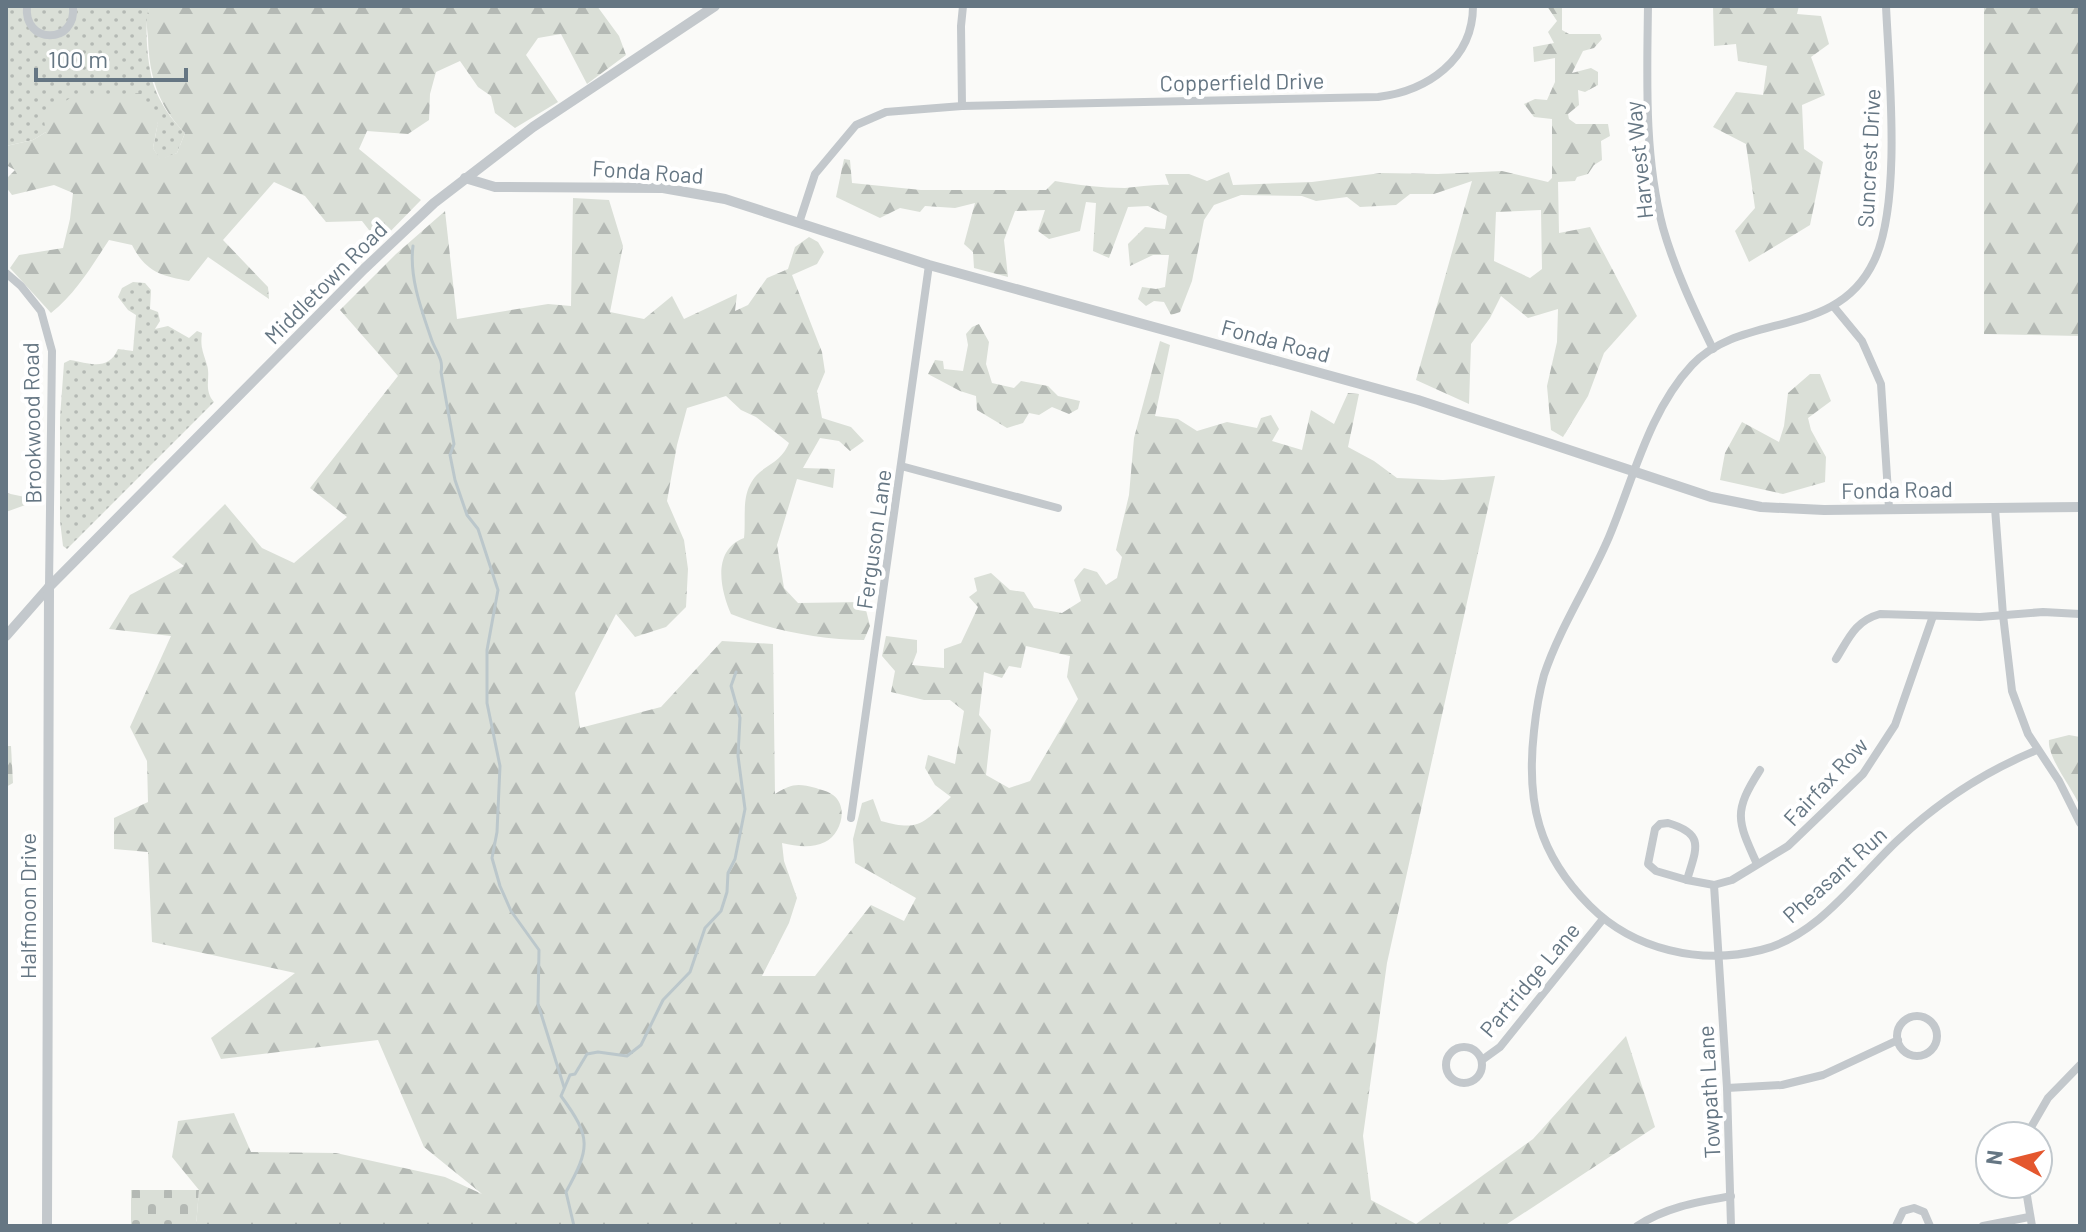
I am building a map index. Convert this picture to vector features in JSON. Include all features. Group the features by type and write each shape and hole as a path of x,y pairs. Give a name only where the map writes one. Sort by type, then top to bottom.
{"street":[{"path":"27,6 26,15 31,26 47,35 60,33 69,25 73,6"},
{"name":"Middletown Road","path":"6,636 49,587 364,269 434,203 554,112 715,6"},
{"path":"962,106 963,6"},
{"name":"Copperfield Drive","path":"799,223 815,174 856,125 886,112 962,106 1400,94 1427,82 1456,58 1465,45 1473,6"},
{"name":"Harvest Way","path":"1648,6 1647,74 1655,191 1663,229 1713,349"},
{"name":"Suncrest Drive","path":"1636,471 1649,436 1675,387 1694,363 1713,349 1834,307 1859,287 1874,261 1884,230 1889,184 1891,107 1886,6"},
{"name":"Fonda Road","path":"465,178 495,187 600,186 692,191 742,203 929,265 1418,400 1711,497 1761,507 1824,510 2080,507"},
{"name":"Ferguson Lane","path":"851,818 929,265"},
{"name":"Brookwood Road","path":"6,273 41,311 52,351 49,587"},
{"path":"1834,307 1862,341 1881,384 1889,508"},
{"path":"901,466 1058,508"},
{"name":"Pheasant Run","path":"1636,471 1607,543 1566,623 1544,677 1530,785 1534,809 1549,851 1579,895 1603,919 1623,933 1670,952 1718,956 1760,951 1800,934 1900,838 1946,801 1999,766 2037,750"},
{"path":"1995,508 2012,691 2019,716 2037,750 2059,781 2080,823"},
{"name":"Halfmoon Drive","path":"47,1226 49,587"},
{"path":"1836,659 1857,626 1866,618 1880,614 2080,614"},
{"name":"Fairfax Row","path":"1714,885 1732,880 1788,846 1863,774 1886,742 1905,700 1933,616"},
{"path":"1757,864 1740,821 1746,792 1760,770"},
{"path":"1687,880 1696,847 1694,835 1685,827 1660,824 1652,841 1648,864 1656,871 1687,880 1714,885 1718,956"},
{"name":"Partridge Lane","path":"1482,1060 1473,1049 1459,1047 1448,1055 1446,1069 1454,1080 1468,1083 1479,1074 1482,1060 1500,1047 1603,919"},
{"name":"Towpath Lane","path":"1718,956 1727,1088 1731,1226"},
{"path":"1914,1015 1927,1017 1938,1033 1935,1046 1924,1055 1905,1052 1898,1040 1899,1027 1914,1015"},
{"path":"1727,1088 1782,1085 1823,1075 1898,1040"},
{"path":"2035,1120 2048,1098 2080,1065"},
{"path":"1637,1226 1652,1216 1681,1205 1731,1196"},
{"path":"1983,1226 2031,1222 2028,1200"},
{"path":"1896,1226 1903,1211 1914,1208 1924,1212 1930,1226"}],"green space":[{"path":"6,6 150,6 147,34 152,78 163,105 185,133 177,153 160,160 153,148 158,122 46,132 33,140 6,146"},
{"path":"150,6 597,6 619,36 626,55 587,84 561,34 538,38 526,55 558,102 515,128 495,113 491,96 478,87 460,61 436,72 430,94 429,120 408,134 367,131 359,149 421,200 379,243 362,221 326,222 305,196 274,182 223,240 268,287 269,299 208,257 189,281 155,271 132,245 109,240 76,288 51,313 10,268 19,255 63,248 73,193 54,185 12,195 6,187 6,179 15,170 6,165 6,146 33,140 46,132 43,115 72,97 141,93 158,122 153,148 160,159 177,153 185,133 168,112 153,77 147,26"},
{"path":"1547,6 1562,6 1562,30 1569,34 1600,34 1602,39 1594,48 1583,51 1572,73 1591,68 1598,72 1598,85 1585,92 1578,90 1579,105 1568,114 1576,124 1608,124 1610,136 1601,141 1602,160 1588,174 1577,177 1575,181 1558,182 1559,233 1590,227 1637,316 1604,353 1588,396 1563,437 1551,430 1547,386 1557,342 1558,309 1528,318 1501,296 1471,344 1469,404 1416,380 1472,181 1434,194 1410,194 1396,205 1360,207 1347,197 1316,201 1302,196 1241,195 1214,205 1204,220 1192,281 1180,312 1171,315 1164,302 1154,301 1146,306 1138,299 1142,287 1165,287 1169,255 1153,255 1130,266 1128,244 1145,227 1165,229 1167,216 1148,206 1128,207 1109,258 1093,251 1096,203 1086,202 1080,231 1049,239 1038,231 1045,210 1015,211 1004,240 1008,277 974,268 973,252 964,244 975,203 955,208 925,206 920,212 900,208 880,218 836,197 844,159 850,160 852,183 921,190 1046,190 1055,181 1125,188 1169,185 1165,174 1189,174 1207,181 1229,172 1233,185 1312,182 1381,173 1502,171 1548,182 1552,178 1552,119 1534,117 1524,104 1535,99 1547,100 1555,82 1555,58 1534,62 1533,47 1554,43 1548,32 1557,21","holes":["1541,210 1542,269 1530,278 1494,261 1496,212"]},
{"path":"1713,6 1799,6 1797,14 1821,16 1829,44 1811,57 1825,95 1802,105 1804,149 1823,162 1810,225 1749,262 1735,231 1755,208 1746,144 1713,127 1736,92 1763,95 1767,66 1738,61 1736,44 1714,46"},
{"path":"1984,6 2080,6 2080,336 1984,334"},
{"path":"573,198 609,200 623,246 610,312 644,319 672,296 684,319 737,294 735,311 748,305 767,278 788,269 795,247 809,237 818,242 824,252 817,264 792,275 822,352 825,372 817,391 822,418 851,427 864,441 850,451 839,441 820,438 803,468 835,469 833,488 797,479 777,545 784,588 798,603 864,602 870,626 864,640 796,633 731,614 722,582 723,561 727,551 744,538 745,504 750,485 759,473 780,457 789,443 726,396 687,408 677,445 667,501 684,540 688,569 686,607 666,627 635,637 616,614 575,693 580,728 661,707 722,641 773,644 775,794 794,785 816,788 833,795 842,813 839,827 825,842 809,846 782,843 784,861 797,898 789,923 762,976 815,976 871,905 904,921 916,898 855,863 853,839 862,803 873,799 881,821 904,826 920,823 934,813 951,797 935,785 925,768 928,755 955,764 964,711 950,700 924,700 891,692 895,671 882,656 886,636 917,640 912,665 944,668 944,649 961,643 978,607 969,597 977,591 974,578 991,573 1010,590 1024,592 1034,608 1062,613 1081,601 1074,580 1084,568 1097,572 1106,585 1117,578 1122,557 1116,550 1129,495 1134,438 1160,341 1170,345 1155,416 1178,419 1197,431 1227,422 1257,428 1261,418 1271,415 1279,429 1272,441 1302,450 1311,410 1334,424 1348,393 1359,394 1348,447 1397,478 1443,480 1495,476 1387,963 1363,1136 1371,1200 1416,1224 1533,1139 1626,1036 1655,1127 1504,1226 196,1226 199,1190 172,1157 178,1121 234,1113 251,1152 336,1153 445,1177 482,1194 424,1147 378,1040 221,1059 211,1038 295,973 152,942 148,852 114,849 114,818 148,802 147,761 130,727 171,636 109,629 130,595 184,566 172,557 225,504 262,548 294,563 347,517 310,488 398,376 340,310 445,211 457,319 548,304 571,306","holes":["1026,646 1070,656 1067,677 1078,699 1030,781 1009,788 986,775 991,730 979,715 984,672 1002,678 1009,666 1021,668"]},
{"path":"133,282 145,283 151,290 150,309 158,312 160,321 155,329 168,326 189,338 197,331 202,333 208,388 214,402 67,549 63,546 60,521 60,418 64,363 70,360 103,363 109,361 118,349 133,351 136,315 118,297 122,288"},
{"path":"979,324 989,342 986,364 992,383 1014,388 1021,381 1048,386 1058,396 1080,401 1078,409 1069,414 1052,407 1039,415 1029,413 1023,423 1007,428 977,410 976,396 928,374 935,360 943,361 944,369 963,371 968,345 966,334"},
{"path":"1810,374 1820,374 1831,401 1808,418 1826,457 1825,482 1783,494 1720,480 1725,453 1742,422 1779,442 1788,393"},
{"path":"6,493 39,500 6,512"},
{"path":"2069,735 2080,737 2080,806 2049,747 2049,740"},
{"path":"6,746 11,746 13,783 6,787"},
{"path":"131,1190 199,1190 196,1226 131,1226"}],"waterway":[{"path":"413,246 417,292 441,363 454,444 450,455 455,480 467,515 478,529 498,590 487,650 487,703 500,766 497,832 492,858 511,911 539,950 538,1004 564,1087"},
{"path":"574,1226 566,1192 580,1164 584,1143 583,1133 561,1096 570,1075 575,1074 587,1054 598,1052 627,1056 641,1045 663,1000 690,972 705,928 721,911 727,892 728,873 735,859 745,809 738,756 740,718 731,686 736,672"}]}
